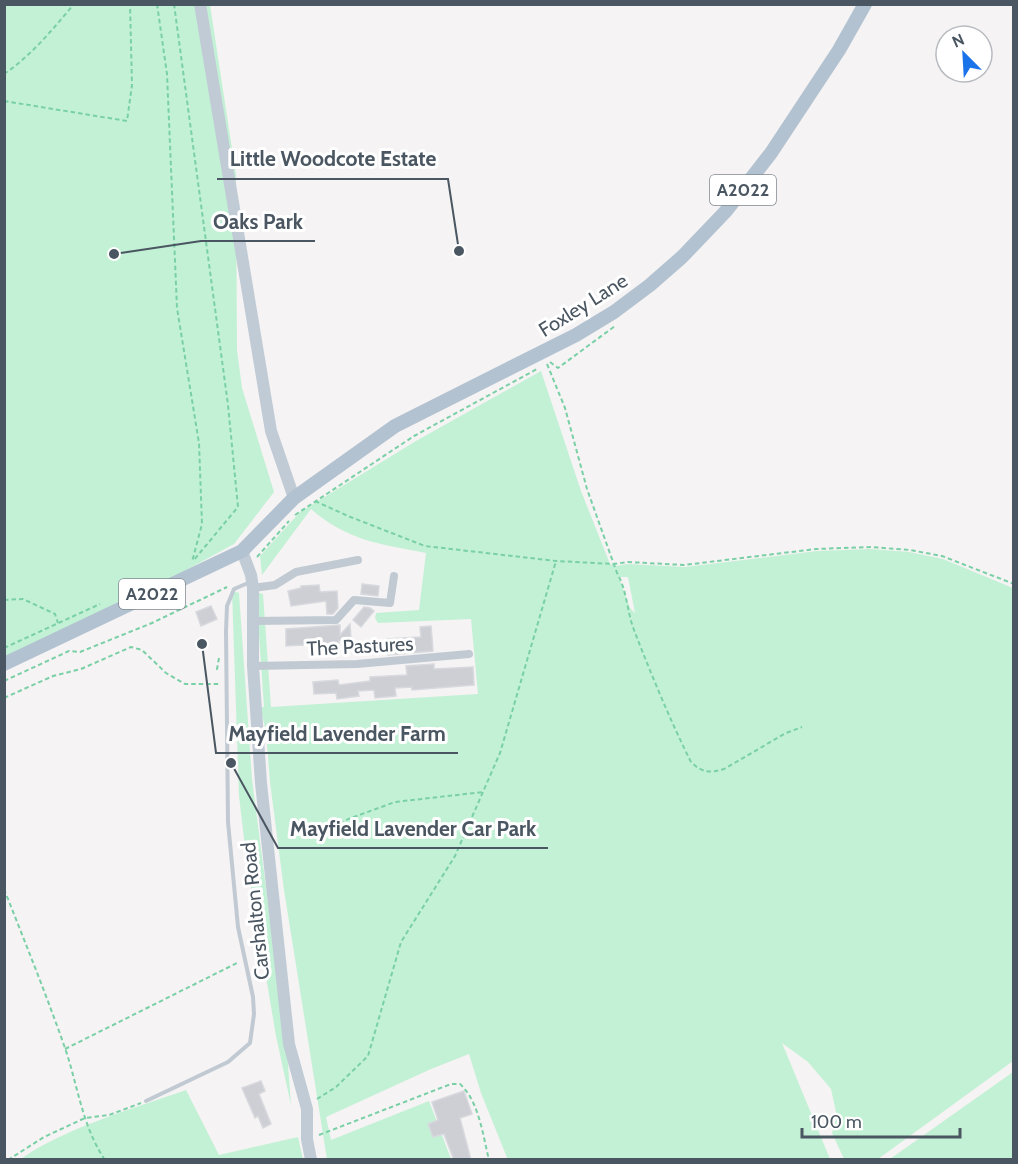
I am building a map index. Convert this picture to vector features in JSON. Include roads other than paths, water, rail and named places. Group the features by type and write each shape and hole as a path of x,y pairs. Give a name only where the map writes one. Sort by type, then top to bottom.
{"main road":[{"path":"200,4 271,431 294,498"},
{"name":"Foxley Lane","path":"242,551 294,498 395,426 576,335 614,312 682,257 726,211 765,162 839,50 866,4"},
{"name":"Carshalton Road","path":"242,551 252,581 253,666 261,783 289,1044 307,1109 307,1139 311,1160"},
{"name":"A2022","path":"4,664 242,551"}],"street":[{"path":"252,581 275,585 296,572 358,560"},
{"path":"253,621 336,620 354,600 390,603 394,576"},
{"name":"The Pastures","path":"253,666 357,664 469,654"}],"lane":[{"path":"146,1101 228,1062 250,1043 254,1014 253,997 238,927 228,822 227,606 234,589 252,581"}],"place":[{"name":"Little Woodcote Estate","path":"459,251"},
{"name":"Oaks Park","path":"114,254"},
{"name":"Mayfield Lavender Farm","path":"202,644"},
{"name":"Mayfield Lavender Car Park","path":"231,763"}]}
